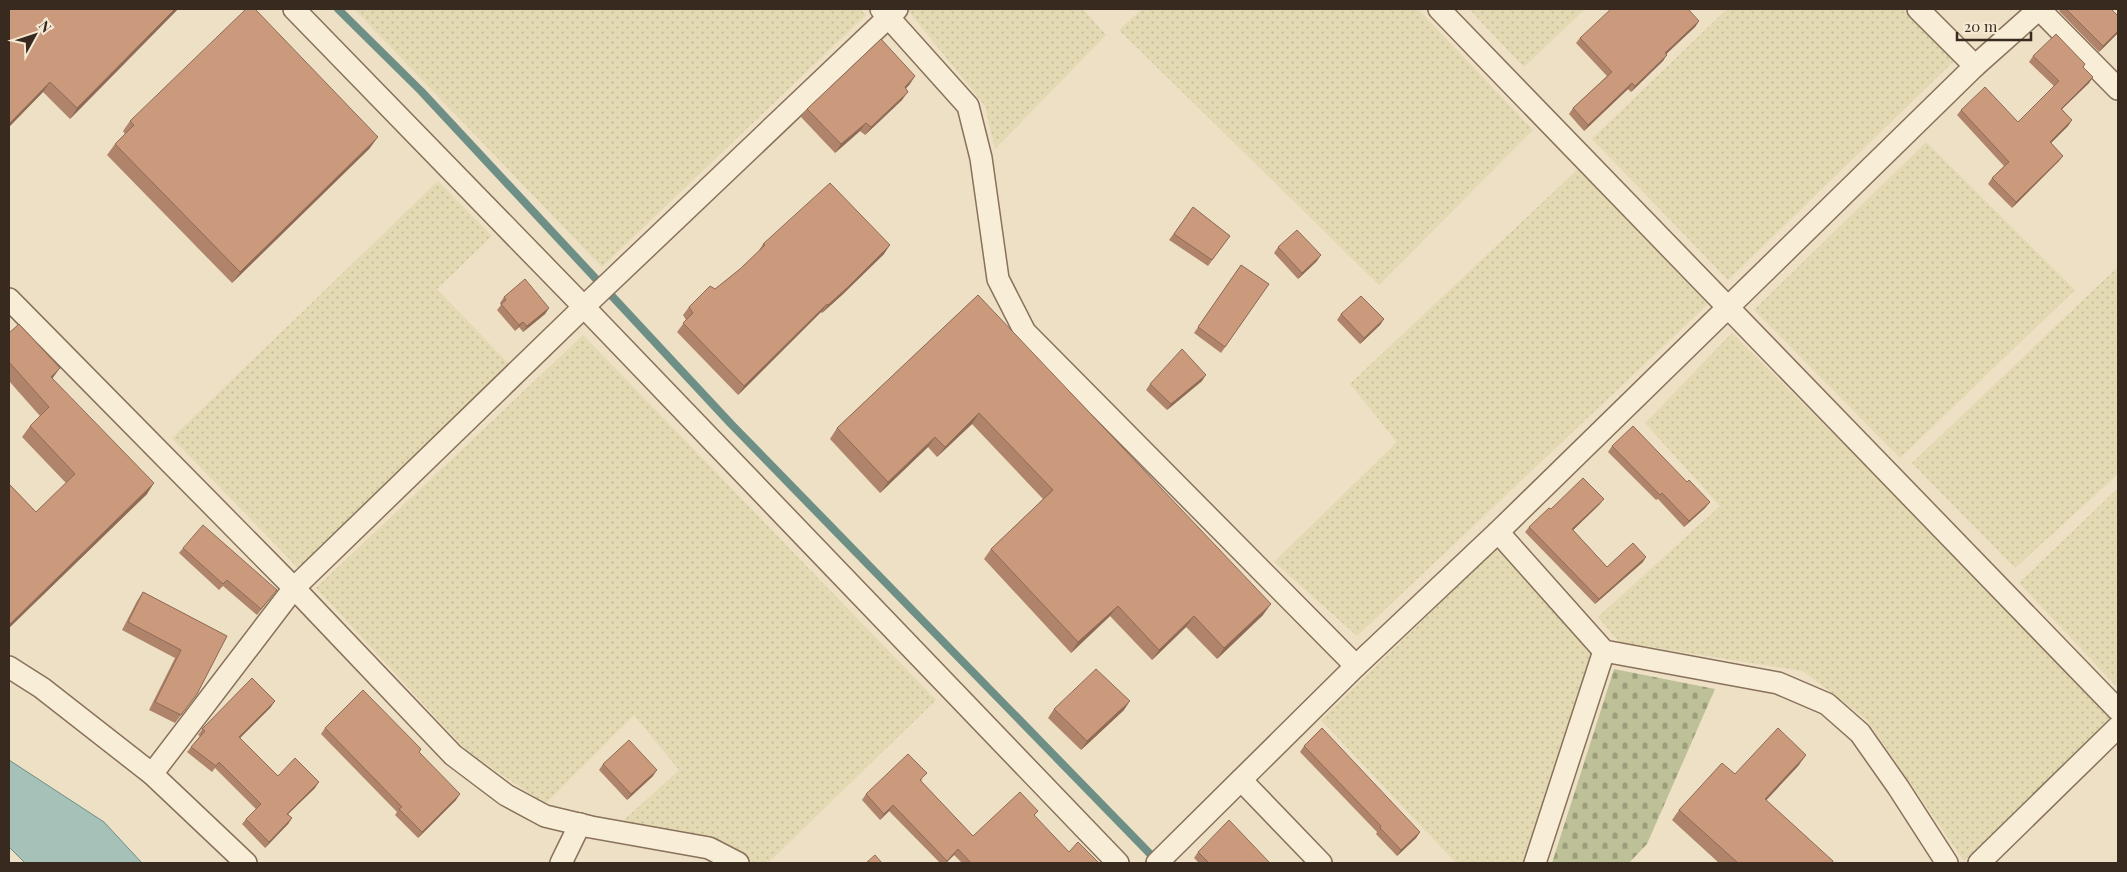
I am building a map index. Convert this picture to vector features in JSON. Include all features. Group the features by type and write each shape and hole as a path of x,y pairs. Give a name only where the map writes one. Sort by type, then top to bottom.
{"street":[{"path":"294,9 588,303 1118,863"},
{"path":"1438,9 2118,710"},
{"path":"1918,9 1975,66"},
{"path":"1157,863 1356,666 1498,532 1727,306 1975,66 2039,9 2118,90"},
{"path":"152,774 294,588 889,11 968,106 981,158 998,279 1025,332 1356,666"},
{"path":"10,303 294,588 453,755 514,800 545,816 709,848 738,863"},
{"path":"1498,532 1604,651 1778,683 1827,704 1860,733 1898,787 1946,863"},
{"path":"1535,863 1604,651"},
{"path":"9,667 42,688 152,774 246,863"},
{"path":"1979,863 2118,727"},
{"path":"1241,780 1321,863"},
{"path":"561,863 580,824"}],"shaded area":[{"path":"354,9 860,9 866,15 602,267"},
{"path":"907,9 1083,9 1106,35 995,149 985,106"},
{"path":"1142,9 1418,9 1533,130 1379,285 1119,30"},
{"path":"1469,9 1585,9 1524,67"},
{"path":"1727,9 1903,9 1954,61 1728,280 1592,139"},
{"path":"1926,142 2075,290 1900,458 1754,310"},
{"path":"1578,169 1708,304 1357,636 1274,562 1397,442 1350,384"},
{"path":"438,181 492,236 437,289 509,364 298,568 172,438"},
{"path":"2118,267 2118,474 2015,568 1912,463"},
{"path":"1732,333 2116,717 1964,861 1867,720 1803,671 1619,642 1598,617 1720,506 1645,423"},
{"path":"583,335 936,700 768,863 753,863 731,849 622,822 679,770 634,715 545,804 467,751 316,588"},
{"path":"2118,488 2118,688 2019,583"},
{"path":"1498,547 1597,653 1525,863 1456,863 1321,720"}],"green space":[{"path":"1614,669 1715,689 1647,844 1629,863 1552,863"}],"water":[{"path":"9,760 104,822 142,863 25,863 9,847"}],"building":[{"path":"9,9 175,9 77,108 50,82 9,124"},
{"path":"246,9 255,9 378,137 240,272 115,144 134,125 130,121"},
{"path":"1611,9 1688,9 1699,21 1665,53 1667,55 1635,86 1632,83 1588,125 1573,108 1612,72 1580,38"},
{"path":"2066,9 2111,9 2118,16 2118,31 2103,46"},
{"path":"2056,34 2085,64 2083,67 2093,77 2061,109 2072,120 2050,142 2063,156 2016,202 1992,178 2009,162 1961,110 1985,87 2018,122 2059,81 2033,56"},
{"path":"881,39 915,76 905,87 908,92 871,127 866,123 841,144 807,109"},
{"path":"830,183 890,245 744,386 683,323 693,313 689,307 710,286 715,289 740,269 765,245 763,244"},
{"path":"1193,207 1230,236 1212,260 1174,234"},
{"path":"1297,230 1321,255 1302,273 1278,247"},
{"path":"1241,265 1269,284 1225,347 1198,327"},
{"path":"525,279 549,308 527,326 523,322 519,325 501,304 506,300 504,297"},
{"path":"978,295 1271,604 1224,648 1194,616 1159,650 1118,606 1078,642 991,549 1053,490 979,413 945,447 935,437 888,482 837,428"},
{"path":"1361,296 1384,319 1364,338 1341,314"},
{"path":"19,324 60,368 51,377 154,483 9,625 9,484 36,512 75,474 30,426 49,407 9,362 9,333"},
{"path":"1182,349 1206,375 1171,404 1150,384"},
{"path":"1633,426 1687,482 1689,480 1710,502 1689,521 1662,493 1660,495 1612,446"},
{"path":"1583,478 1604,499 1572,529 1607,567 1633,543 1646,557 1599,599 1529,527"},
{"path":"203,525 277,590 261,609 227,580 223,584 183,548"},
{"path":"143,592 227,636 197,694 181,715 155,702 181,650 128,622"},
{"path":"1096,669 1130,701 1087,741 1054,709"},
{"path":"252,678 275,701 239,737 278,776 295,758 319,782 287,814 292,818 269,842 246,819 261,804 219,762 216,766 191,747 205,731 202,729"},
{"path":"363,690 421,749 419,752 460,794 422,832 399,809 402,807 325,728"},
{"path":"1322,728 1420,832 1401,850 1380,828 1381,826 1304,746"},
{"path":"1778,728 1806,755 1765,799 1833,861 1832,863 1738,863 1679,810 1722,763 1735,774"},
{"path":"629,740 657,770 631,794 603,764"},
{"path":"908,754 927,773 920,780 973,836 1020,792 1038,811 1034,815 1069,852 1078,842 1099,863 971,863 958,849 947,861 893,805 884,814 866,794"},
{"path":"1229,820 1270,863 1209,863 1198,852"},
{"path":"875,855 882,863 866,863"}],"waterway":[{"path":"338,9 421,91 732,425 1158,862"}]}
